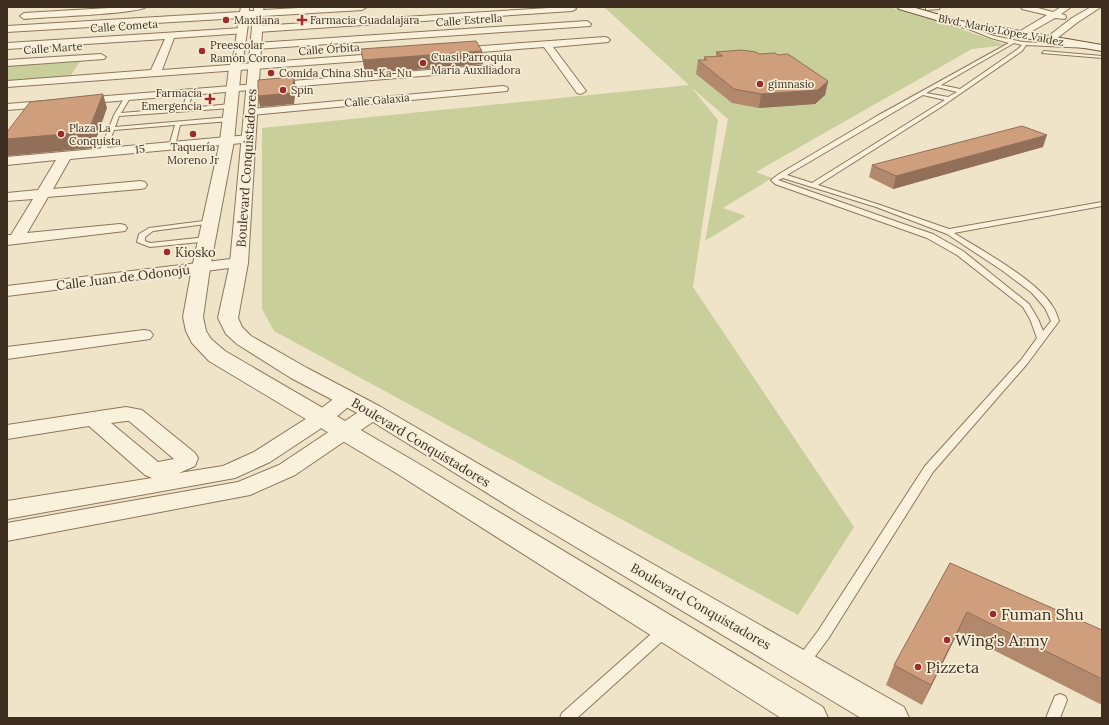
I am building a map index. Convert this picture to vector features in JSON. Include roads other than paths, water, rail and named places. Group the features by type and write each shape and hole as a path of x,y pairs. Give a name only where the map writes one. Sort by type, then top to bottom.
{"street":[{"path":"9,29 33,7"},
{"path":"24,16 122,10 142,7"},
{"path":"246,61 320,7"},
{"path":"7,107 190,92 350,7 362,7"},
{"path":"446,7 481,50 507,99"},
{"name":"Blvd. Mario López Valdez","path":"902,7 960,24 1024,37 1050,38 1101,49"},
{"name":"Blvd. Mario López Valdez","path":"930,7 984,22 1024,37"},
{"path":"1025,7 1075,20"},
{"path":"1024,37 1067,7"},
{"path":"1050,38 1094,7"},
{"path":"444,52 547,45 609,44 571,8"},
{"name":"Calle Cometa","path":"7,46 171,35 246,61 454,16 571,8"},
{"name":"Calle Estrella","path":"246,61 466,32 587,24"},
{"path":"9,29 246,61 491,68"},
{"path":"155,74 171,35"},
{"path":"87,79 112,39"},
{"path":"547,45 581,91"},
{"name":"Calle Órbita","path":"7,84 155,74 246,61 400,55"},
{"name":"Calle Marte","path":"7,63 101,57"},
{"name":"Calle Galaxia","path":"246,61 503,89"},
{"name":"15","path":"7,161 172,146 246,61"},
{"name":"Boulevard Conquistadores","path":"246,61 201,268 193,317 196,332 203,343 217,356 345,432 811,718"},
{"name":"Boulevard Conquistadores","path":"246,61 239,264 228,318 233,330 244,340 292,369 373,412 892,718"},
{"path":"21,118 30,106"},
{"path":"11,240 38,188 65,156"},
{"path":"42,170 49,157"},
{"path":"7,198 26,196 38,188 140,185"},
{"path":"11,240 120,228"},
{"name":"Calle Juan de Odonojú","path":"7,291 239,264"},
{"path":"7,353 144,335"},
{"path":"7,510 227,473 262,457 322,418 347,398"},
{"path":"7,532 242,489 286,470 373,412"},
{"path":"7,432 93,419"},
{"path":"227,473 242,489"}],"lane":[{"path":"960,24 989,37 1012,43"},
{"path":"813,185 949,99 1020,50 1024,37"},
{"path":"1042,339 1034,319 1026,306 960,253 930,236 774,181 774,179 935,85 1024,37 1101,49"},
{"path":"1004,48 1027,51"},
{"path":"1041,52 1101,49"},
{"path":"117,116 185,110 246,61"},
{"path":"172,146 178,124 246,61"},
{"path":"935,85 961,91"},
{"path":"185,110 190,92"},
{"path":"921,93 949,99"},
{"path":"102,153 117,116 127,98"},
{"path":"111,130 178,124"},
{"path":"781,175 913,218 947,231 1006,268 1035,291 1049,307 1055,321 1024,362 929,470 823,635 801,665"},
{"path":"930,236 947,231 1102,204"},
{"path":"151,230 209,230 150,245 141,242 142,236 151,230"},
{"path":"567,718 666,628"},
{"path":"1053,718 1060,700"}],"place":[{"name":"Maxilana","path":"226,20"},
{"name":"Farmacia Guadalajara","path":"302,20"},
{"name":"Preescolar Ramón Corona","path":"202,51"},
{"name":"Cuasi Parroquia María Auxiliadora","path":"423,63"},
{"name":"Comida China Shu-Ka-Nu","path":"271,73"},
{"name":"gimnasio","path":"760,84"},
{"name":"Spin","path":"283,90"},
{"name":"Farmacía Emergencia","path":"210,99"},
{"name":"Plaza La Conquista","path":"61,134"},
{"name":"Taquería Moreno Jr","path":"193,134"},
{"name":"Kiosko","path":"167,252"},
{"name":"Fuman Shu","path":"993,614"},
{"name":"Wing's Army","path":"947,640"},
{"name":"Pizzeta","path":"918,667"}]}
